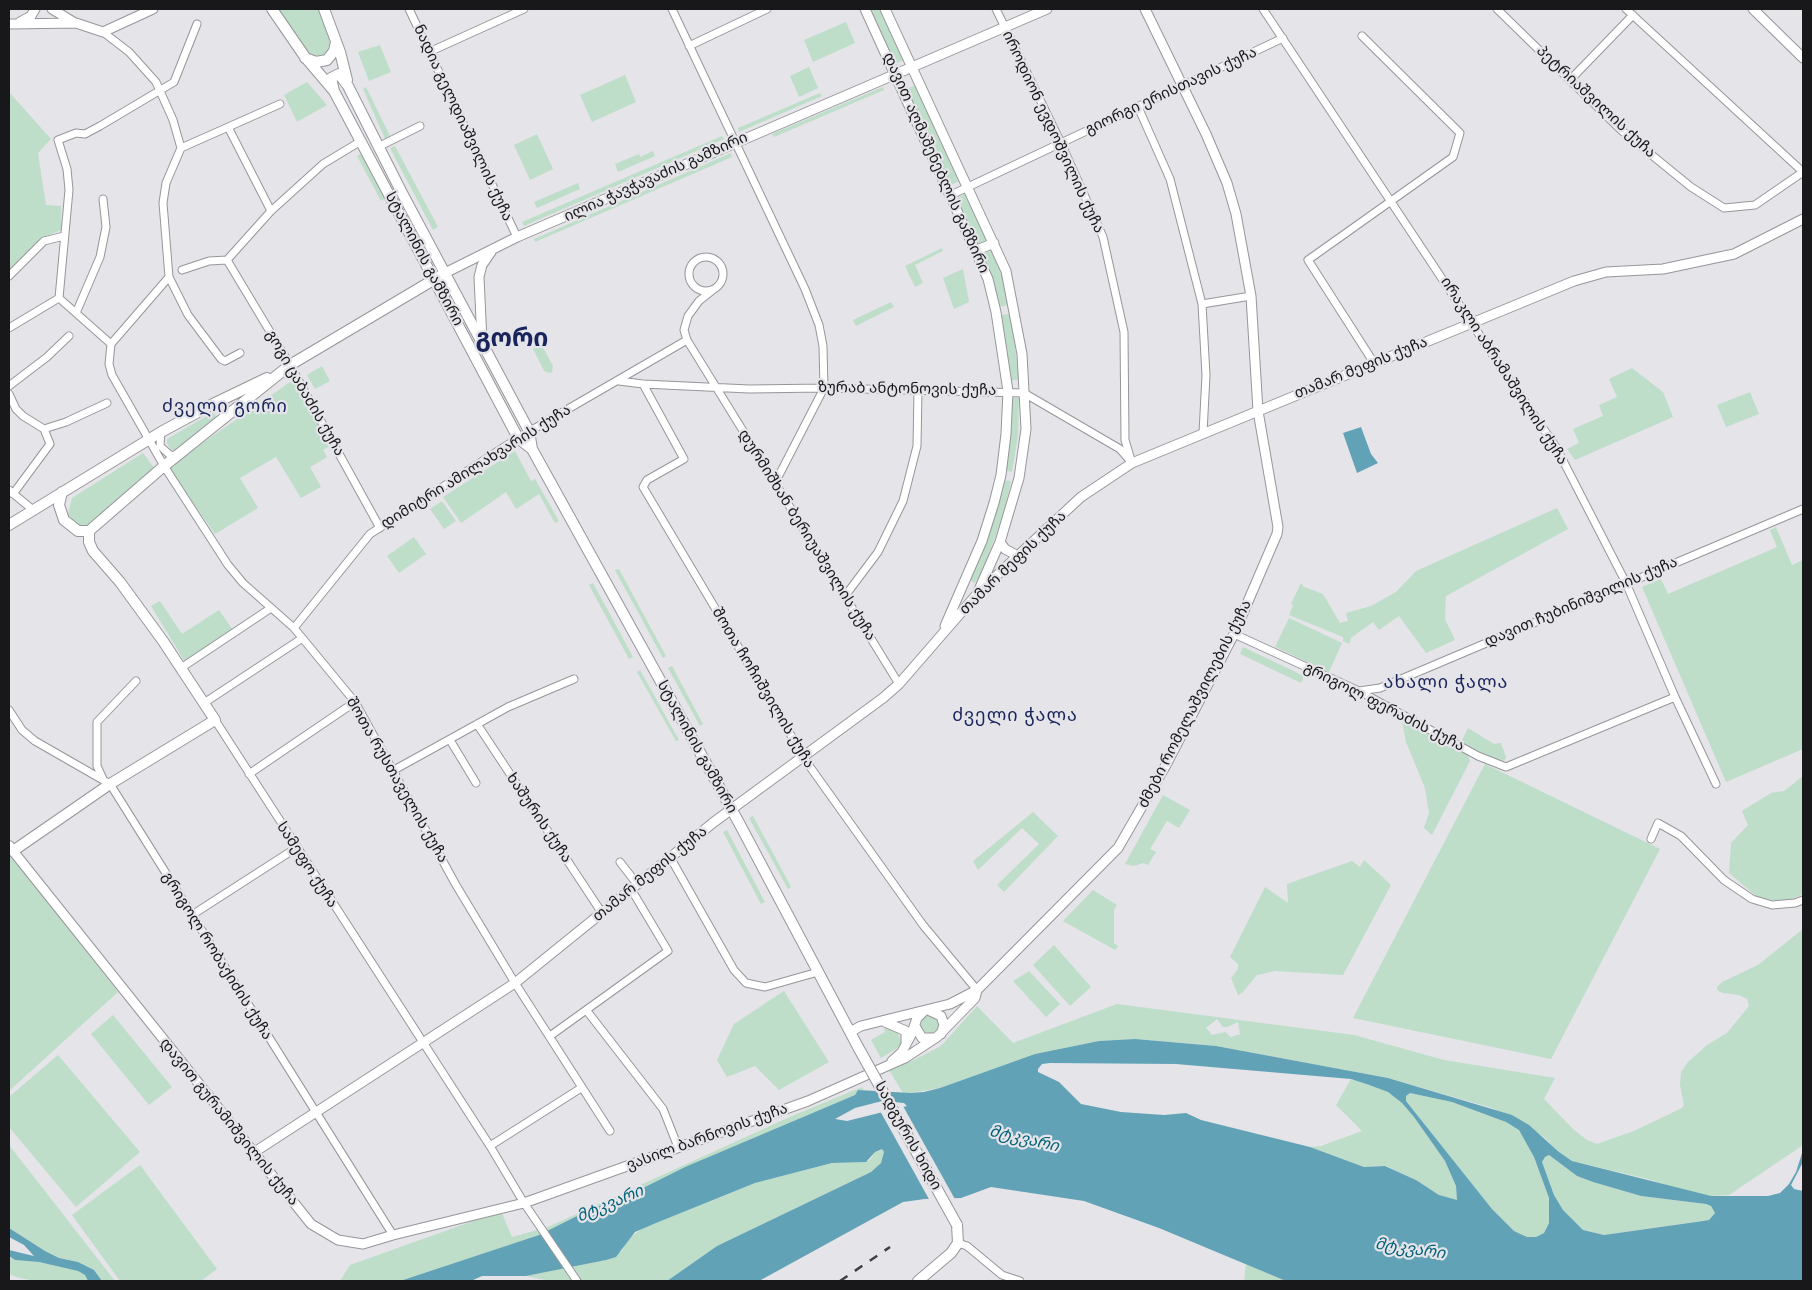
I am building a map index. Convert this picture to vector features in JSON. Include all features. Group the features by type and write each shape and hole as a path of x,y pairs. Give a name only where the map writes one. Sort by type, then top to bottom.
{"main road":[{"name":"სტალინის გამზირი","path":"272,9 304,57 334,91 518,438 532,449"},
{"name":"სტალინის გამზირი","path":"324,9 336,42 348,86 378,147 529,432 532,449 732,810 858,1047"},
{"path":"304,57 316,62 326,60 334,51 336,42"},
{"path":"334,91 331,78 336,74 341,75 348,86"},
{"name":"ილია ჭავჭავაძის გამზირი","path":"90,531 164,466 224,420 290,365 445,273"},
{"name":"ილია ჭავჭავაძის გამზირი","path":"9,525 161,432 213,404 279,373"},
{"path":"62,492 59,505 64,520 78,531 90,531"},
{"name":"სამეფო ქუჩა","path":"90,531 89,542 93,551 120,582 215,720"},
{"path":"11,848 106,782 215,720"},
{"name":"სადგურის ხიდი","path":"858,1047 957,1225 958,1243"},
{"path":"918,1281 944,1262 958,1243"}],"street":[{"path":"12,24 31,16 35,9"},
{"path":"52,9 76,24 103,32 138,60 161,91 174,120 181,148 166,183 163,203 169,277 188,315 221,359 225,361 240,353"},
{"path":"103,32 153,9"},
{"name":"ნადია გელდიაშვილის ქუჩა","path":"409,9 517,237"},
{"path":"429,52 524,9"},
{"path":"672,9 805,288 820,325 823,346 824,388 775,483"},
{"path":"689,46 767,9"},
{"name":"დავით აღმაშენებლის გამზირი","path":"865,9 988,279 996,312 1008,391 1006,434 1001,475 982,540 965,583 939,638"},
{"name":"დავით აღმაშენებლის გამზირი","path":"885,9 969,187 1006,271 1022,354 1026,429 1019,478 1000,542 978,592"},
{"name":"იროდიონ ევდოშვილის ქუჩა","path":"996,9 1061,143 1102,237 1124,332 1125,440 1132,463"},
{"name":"ილია ჭავჭავაძის გამზირი","path":"445,273 517,237 734,142 896,75 1047,9"},
{"name":"ძმები რომელაშვილების ქუჩა","path":"850,1032 862,1026 950,1004 977,990 1121,844 1166,765 1234,634 1278,531 1258,411 1251,296 1236,214 1226,183 1206,134 1145,9"},
{"name":"ირაკლი აბრამაშვილის ქუჩა","path":"1263,9 1556,447 1626,583 1716,784"},
{"name":"პეტრიაშვილის ქუჩა","path":"1497,9 1621,130 1691,187 1724,208 1755,205 1803,172"},
{"path":"1626,9 1803,172"},
{"path":"1752,9 1803,58"},
{"path":"1570,80 1633,15"},
{"path":"12,24 76,24"},
{"path":"59,298 70,190 67,169 58,140 76,133 85,134 174,82 178,76 197,24"},
{"path":"1362,36 1460,133 1453,158 1308,260 1374,363"},
{"name":"გიორგი ერისთავის ქუჩა","path":"951,195 1282,38"},
{"path":"181,148 280,104"},
{"path":"1138,107 1170,179 1202,304 1206,375 1203,433"},
{"path":"378,147 420,126"},
{"path":"228,127 270,211"},
{"path":"182,270 209,260 227,260 270,211 324,164 361,141"},
{"path":"76,313 100,257 106,227 103,199"},
{"name":"თამარ მეფის ქუჩა","path":"254,1153 515,983 670,857 899,684 978,592 1081,497 1132,463 1574,281 1606,272 1663,268 1734,254 1803,219"},
{"path":"9,276 44,241 64,236"},
{"path":"976,250 994,243"},
{"path":"482,341 480,277 482,265 495,248"},
{"path":"714,290 703,291 697,289 690,281 689,269 695,260 706,256 717,260 723,270 722,281 714,290 698,301 684,326 687,340 715,386"},
{"name":"გოგი ცაბაძის ქუჩა","path":"227,260 290,365 380,528"},
{"path":"59,298 111,344 169,277"},
{"path":"697,289 698,301"},
{"path":"1202,304 1251,296"},
{"path":"9,328 59,298"},
{"path":"996,312 1014,309"},
{"path":"9,386 47,357 69,336"},
{"name":"დიმიტრი ამილახვარის ქუჩა","path":"294,628 356,549 380,528 518,438 687,340"},
{"name":"შოთა რუსთაველის ქუჩა","path":"111,344 109,364 112,374 164,466 228,565 243,583 294,628 355,702 456,885 515,983 581,1088 610,1130"},
{"name":"ზურაბ ანტონოვის ქუჩა","path":"619,380 644,384 749,388 918,389 1024,393 1120,450 1132,463"},
{"name":"შოთა ჩოჩიშვილის ქუჩა","path":"644,384 684,459 647,480 643,487 803,756 906,902 977,990"},
{"name":"დურმიშხან ბერიუაშვილის ქუჩა","path":"715,386 899,684"},
{"path":"845,596 878,552 903,502 917,446 918,389"},
{"path":"9,394 16,409 23,416 44,429 50,444 11,492 33,510"},
{"path":"44,429 108,403"},
{"path":"161,432 160,446 170,455 177,456"},
{"path":"1001,475 1019,478"},
{"name":"დავით ჩუბინიშვილის ქუჩა","path":"1359,691 1380,688 1803,509"},
{"path":"1000,542 1005,549 1018,556"},
{"path":"965,583 972,592 978,592"},
{"path":"181,668 270,607"},
{"name":"გრიგოლ ფერაძის ქუჩა","path":"1234,634 1359,691 1478,756 1506,767 1675,696"},
{"path":"204,703 302,639"},
{"path":"394,770 508,707 574,679"},
{"path":"106,782 97,766 97,722 136,681"},
{"path":"1380,688 1378,694 1382,704"},
{"path":"249,774 355,702"},
{"name":"გრიგოლ რობაქიძის ქუჩა","path":"9,710 22,730 34,741 106,782 192,915 392,1234"},
{"name":"სამეფო ქუჩა","path":"215,720 490,1146 524,1203 539,1222 577,1281"},
{"name":"ხაშურის ქუჩა","path":"477,724 602,913"},
{"path":"450,740 476,783"},
{"path":"1650,839 1658,823 1681,836 1724,880 1752,899 1772,905 1795,903 1803,900"},
{"name":"დავით გურამიშვილის ქუჩა","path":"11,848 311,1224 338,1240 363,1244 392,1234 524,1203"},
{"path":"192,915 296,848"},
{"path":"670,857 734,970 746,983 765,987 818,972"},
{"path":"550,1036 668,951 620,862"},
{"name":"ვასილ ბარნოვის ქუჩა","path":"524,1203 808,1101 905,1058 939,1036 975,998 977,990"},
{"path":"587,1011 663,1109 678,1147"},
{"path":"882,1021 913,1031 927,1040 939,1036 944,1025 941,1016 926,1011 917,1018 913,1031"},
{"name":"ვასილ ბარნოვის ქუჩა","path":"888,1064 905,1046 908,1037 913,1031"},
{"path":"490,1146 581,1088"},
{"path":"958,1243 967,1246 1002,1275 1020,1281"}],"green space":[{"path":"278,9 320,9 331,41 325,55 319,58 310,56"},
{"path":"870,9 881,9 904,60 895,64"},
{"path":"846,22 855,43 813,62 804,40"},
{"path":"380,45 391,72 369,81 358,52"},
{"path":"809,67 818,88 799,97 790,76"},
{"path":"625,75 636,102 592,122 580,95"},
{"path":"307,82 327,105 297,122 284,95"},
{"path":"917,84 962,180 951,185 907,89"},
{"path":"366,87 390,136 385,139 363,89"},
{"path":"883,87 884,90 774,137 772,134"},
{"path":"9,92 51,139 38,153 46,205 61,206 61,230 42,238 9,271"},
{"path":"820,93 822,96 739,132 738,128"},
{"path":"537,134 553,169 530,180 514,145"},
{"path":"722,136 724,139 524,226 522,222"},
{"path":"395,146 438,227 433,230 390,148"},
{"path":"653,151 655,156 618,172 615,164 639,154 640,157"},
{"path":"362,153 386,198 381,201 357,156"},
{"path":"731,153 732,157 535,242 534,239"},
{"path":"578,183 580,189 537,208 534,202"},
{"path":"967,193 988,239 978,244 957,198"},
{"path":"942,248 943,251 915,265 923,283 915,287 905,266"},
{"path":"992,250 1004,282 1008,305 999,307 993,278 983,254"},
{"path":"963,269 969,302 954,309 943,278"},
{"path":"891,302 894,307 856,326 853,320"},
{"path":"1011,314 1019,379 1009,381 1000,315"},
{"path":"541,344 553,366 552,372 549,373 544,371 533,349"},
{"path":"322,366 330,381 315,389 307,375"},
{"path":"1632,368 1663,392 1673,417 1575,460 1567,449 1579,443 1573,429 1603,416 1599,405 1617,397 1609,379"},
{"path":"293,380 330,446 323,450 327,457 310,467 321,487 301,498 276,457 240,478 258,508 215,534 168,467"},
{"path":"1750,392 1759,414 1726,427 1717,405"},
{"path":"1010,398 1019,398 1018,436 1012,472 1003,470"},
{"path":"212,413 215,414 216,420 175,450 171,450 167,439"},
{"path":"515,451 531,481 535,479 559,521 555,523 539,494 516,509 506,492 461,523 443,497"},
{"path":"143,453 155,469 92,523 82,526 73,522 68,514 72,498"},
{"path":"1002,480 1011,481 1003,516 979,579 974,583 969,578"},
{"path":"442,501 456,521 444,529 430,509"},
{"path":"1557,508 1568,529 1446,596 1445,619 1455,640 1426,653 1399,616 1379,630 1373,622 1351,638 1349,644 1343,641 1343,637 1289,615 1293,606 1291,604 1301,583 1304,587 1323,594 1340,623 1348,621 1346,613 1371,606 1396,592 1416,571"},
{"path":"1776,527 1792,565 1803,560 1803,749 1726,782 1642,587 1661,579 1668,594 1775,548 1777,547 1770,530"},
{"path":"414,537 426,554 399,573 387,556"},
{"path":"619,569 666,656 663,658 615,570"},
{"path":"593,583 633,657 629,659 589,585"},
{"path":"160,601 182,634 219,610 233,630 185,662 151,606"},
{"path":"1289,618 1342,643 1329,672 1275,647"},
{"path":"1243,647 1304,676 1301,683 1240,654"},
{"path":"672,666 703,724 700,726 668,668"},
{"path":"640,670 679,740 676,741 637,672"},
{"path":"1401,716 1466,751 1470,761 1432,835 1424,828 1429,813 1425,788 1406,742"},
{"path":"1468,728 1494,744 1501,743 1506,757 1505,760 1498,763 1461,742"},
{"path":"1485,764 1660,849 1551,1059 1353,1018"},
{"path":"1803,776 1803,894 1787,901 1760,899 1729,873 1731,843 1748,825 1742,811 1771,793 1784,791"},
{"path":"1163,795 1190,810 1179,828 1167,821 1150,849 1156,852 1148,865 1143,863 1134,866 1125,864"},
{"path":"1033,812 1058,836 1004,892 997,885 1039,844 1022,828 978,870 973,861"},
{"path":"753,816 791,887 788,889 749,818"},
{"path":"727,830 765,902 761,904 723,832"},
{"path":"9,852 118,992 9,1091"},
{"path":"1364,860 1391,885 1343,975 1275,971 1257,975 1242,993 1238,995 1231,978 1238,969 1238,964 1230,957 1265,887 1288,903 1287,884 1352,861 1360,867"},
{"path":"1093,890 1117,905 1114,910 1114,943 1118,946 1115,950 1063,921"},
{"path":"1803,929 1803,1145 1729,1195 1711,1196 1691,1193 1648,1179 1572,1161 1559,1152 1544,1137 1492,1108 1388,1078 1216,1046 1135,1039 1099,1041 1035,1054 940,1088 910,1093 903,1093 889,1070 941,1046 977,1006 1013,1043 1117,1004 1354,1035 1444,1060 1555,1078 1544,1099 1574,1130 1587,1140 1597,1144 1634,1131 1682,1108 1684,1105 1680,1085 1681,1072 1688,1062 1707,1045 1727,1033 1749,1006 1747,999 1739,995 1718,991 1717,987 1722,982 1758,965","holes":["1217,1019 1223,1027 1238,1022 1240,1034 1231,1037 1225,1032 1212,1035 1206,1028"]},
{"path":"1054,945 1091,987 1070,1006 1033,965"},
{"path":"1029,971 1060,1004 1046,1017 1013,981"},
{"path":"784,991 829,1062 779,1090 755,1066 727,1077 717,1060 734,1024"},
{"path":"929,1014 936,1017 939,1024 936,1031 929,1034 922,1031 919,1024 922,1017"},
{"path":"113,1015 172,1087 149,1105 91,1034"},
{"path":"884,1029 897,1032 902,1043 899,1047 881,1058 871,1040 885,1032"},
{"path":"58,1055 140,1152 76,1207 9,1127 9,1097"},
{"path":"1351,1079 1388,1092 1402,1103 1445,1161 1456,1186 1457,1201 1439,1195 1416,1180 1386,1166 1364,1167 1310,1147 1321,1146 1362,1131 1336,1105"},
{"path":"862,1087 864,1090 858,1090 855,1095 685,1167 637,1191 589,1210 539,1235 400,1281 340,1281 350,1265 501,1211 512,1237 548,1227 792,1116"},
{"path":"1410,1093 1452,1102 1506,1122 1519,1129 1534,1157 1549,1198 1549,1223 1544,1233 1536,1237 1527,1237 1514,1231 1492,1209 1406,1101 1406,1096"},
{"path":"9,1145 115,1281 102,1281 94,1270 78,1262 59,1258 9,1228"},
{"path":"882,1149 884,1152 881,1163 871,1172 717,1246 667,1281 550,1281 526,1276 606,1260 622,1251 628,1239 643,1228 755,1183 832,1163 870,1160 875,1152"},
{"path":"1549,1155 1577,1176 1593,1182 1641,1196 1706,1204 1711,1206 1715,1213 1709,1220 1604,1235 1583,1230 1563,1210 1554,1195 1542,1162"},
{"path":"140,1165 217,1269 201,1281 120,1281 72,1215"},
{"path":"9,1256 15,1260 39,1262 78,1271 85,1275 88,1281 36,1281 19,1278 9,1274"},
{"path":"1246,1264 1286,1281 1244,1281"}],"water":[{"path":"1361,427 1371,454 1378,463 1357,473 1343,433"},
{"name":"მტკვარი","path":"1135,1039 1216,1046 1388,1078 1512,1115 1529,1125 1572,1161 1711,1196 1768,1196 1780,1193 1789,1184 1796,1172 1803,1150 1803,1162 1791,1185 1794,1189 1803,1191 1803,1281 1286,1281 1159,1228 1084,1201 991,1187 961,1198 903,1202 759,1281 667,1281 717,1246 871,1172 881,1163 884,1152 882,1149 875,1152 866,1162 832,1163 755,1183 635,1232 616,1257 606,1260 526,1276 482,1276 471,1281 400,1281 539,1235 589,1210 637,1191 685,1167 855,1095 858,1090 924,1092 1035,1054 1099,1041","holes":["1042,1064 1176,1064 1351,1079 1388,1092 1402,1103 1445,1161 1456,1186 1457,1200 1439,1195 1416,1180 1385,1166 1364,1167 1310,1147 1201,1120 1186,1113 1164,1115 1121,1112 1081,1104 1059,1082 1038,1072","1410,1093 1452,1102 1506,1122 1519,1130 1534,1157 1549,1198 1549,1223 1544,1233 1536,1237 1527,1237 1514,1231 1492,1209 1406,1101 1406,1096","882,1101 904,1103 907,1106 847,1121 835,1119 855,1108","1549,1155 1577,1176 1593,1182 1641,1196 1706,1204 1711,1206 1715,1213 1709,1220 1604,1235 1583,1230 1563,1210 1554,1195 1542,1162"]},
{"path":"9,1228 59,1258 78,1262 94,1270 102,1281 88,1281 85,1275 78,1271 39,1262 15,1260 9,1256 9,1250 34,1256 24,1245 9,1237"}],"pier":[{"path":"903,1106 956,1201 930,1201 879,1109"}],"railway":[{"path":"840,1281 890,1247"}],"district":[{"name":"გორი","path":"512,339"},
{"name":"ძველი გორი","path":"225,407"},
{"name":"ახალი ჭალა","path":"1446,683"},
{"name":"ძველი ჭალა","path":"1015,716"}]}
